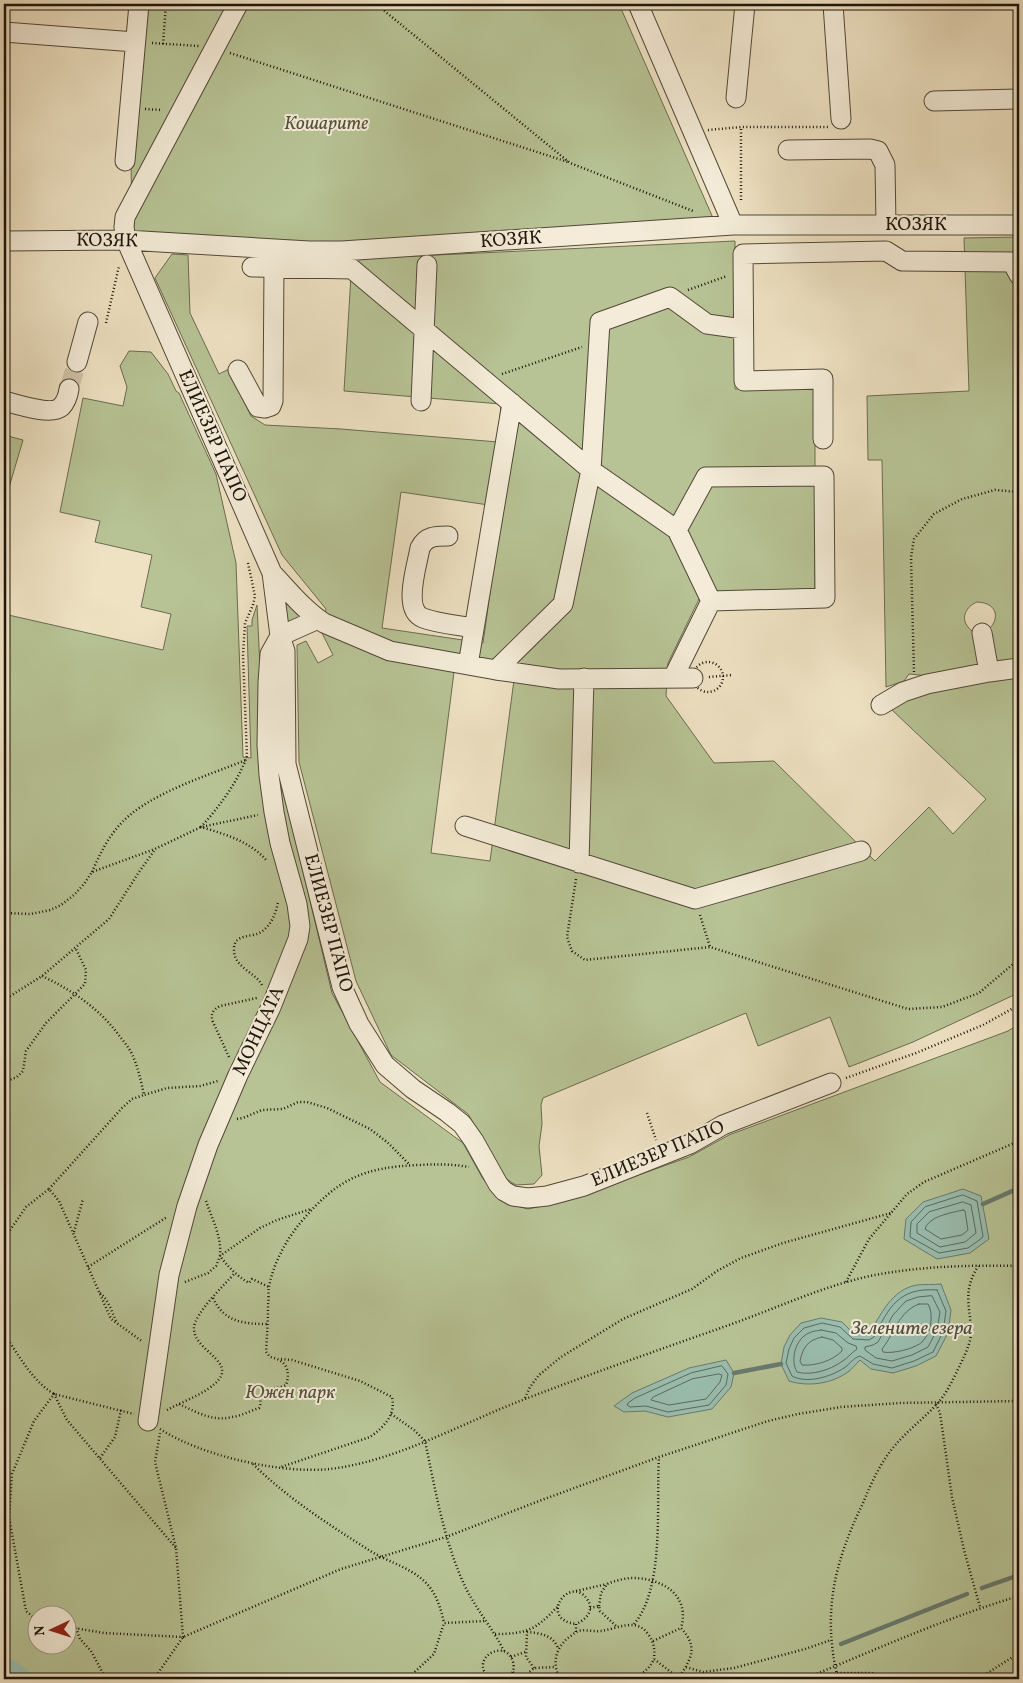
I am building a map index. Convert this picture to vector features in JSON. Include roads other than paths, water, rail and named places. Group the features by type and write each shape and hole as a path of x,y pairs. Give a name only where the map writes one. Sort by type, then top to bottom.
{"street":[{"path":"125,161 139,4"},
{"path":"126,240 125,216 238,4"},
{"path":"638,4 733,225"},
{"path":"736,98 745,4"},
{"path":"834,4 837,123"},
{"path":"4,32 135,42"},
{"path":"934,101 1019,99"},
{"path":"788,150 870,149 878,152 885,165 886,225"},
{"name":"КОЗЯК","path":"4,241 126,240 309,251 342,251 733,225 1019,225"},
{"name":"ЕЛИЕЗЕР ПАПО","path":"126,240 272,573 280,636 285,651 286,764 342,987 359,1024 385,1065 413,1089 462,1124 474,1140 498,1184 504,1191 513,1196 528,1198 548,1196 584,1186 690,1144 724,1125 831,1083"},
{"path":"823,439 823,379 744,381 743,254 886,251 902,261 1012,262 1019,275"},
{"path":"421,401 427,265"},
{"path":"252,267 352,268 591,470 677,530 711,601"},
{"path":"238,370 258,407 265,408 271,406 273,401 274,267"},
{"path":"496,670 563,604 591,470 600,322 670,297 707,324 743,329"},
{"path":"77,362 96,323"},
{"path":"4,401 50,411 60,408 69,390"},
{"path":"468,666 505,398"},
{"path":"677,530 706,477 824,476 825,598 711,601"},
{"path":"448,536 429,538 423,542 420,548 411,599 413,609 422,618 474,628"},
{"path":"272,573 292,596 324,623 390,651 468,666 559,679 702,677"},
{"path":"674,678 711,601"},
{"path":"280,636 318,619"},
{"path":"982,633 988,672"},
{"name":"МОНЦАТА","path":"154,1425 158,1350 176,1243 187,1206 208,1145 220,1118 234,1073 271,1007 298,938 300,926 297,904 280,843 269,775 267,744 270,654 280,636"},
{"path":"881,705 915,688 988,672 1019,668"},
{"path":"579,863 584,678"},
{"path":"465,826 695,899 861,851"}],"water":[{"path":"963,1189 981,1196 989,1239 970,1253 937,1259 904,1239 906,1219 923,1202"},
{"name":"Зелените езера","path":"941,1284 951,1310 948,1333 936,1356 916,1366 893,1373 871,1369 860,1360 848,1372 827,1382 804,1384 789,1381 781,1364 784,1347 790,1335 801,1323 821,1318 842,1322 854,1334 869,1335 888,1304 908,1287"},
{"path":"726,1360 734,1373 731,1387 712,1409 668,1417 645,1411 624,1412 614,1406 632,1393 689,1368"}],"waterway":[{"path":"983,1204 1019,1188"},
{"path":"734,1373 781,1364"},
{"path":"982,1588 1019,1575"},
{"path":"841,1644 967,1594"},
{"path":"4,1670 18,1679"}],"tunnel":[{"path":"69,389 77,362"}],"park label":[{"name":"Кошарите","path":"326,124"},
{"name":"Южен парк","path":"290,1393"}]}
